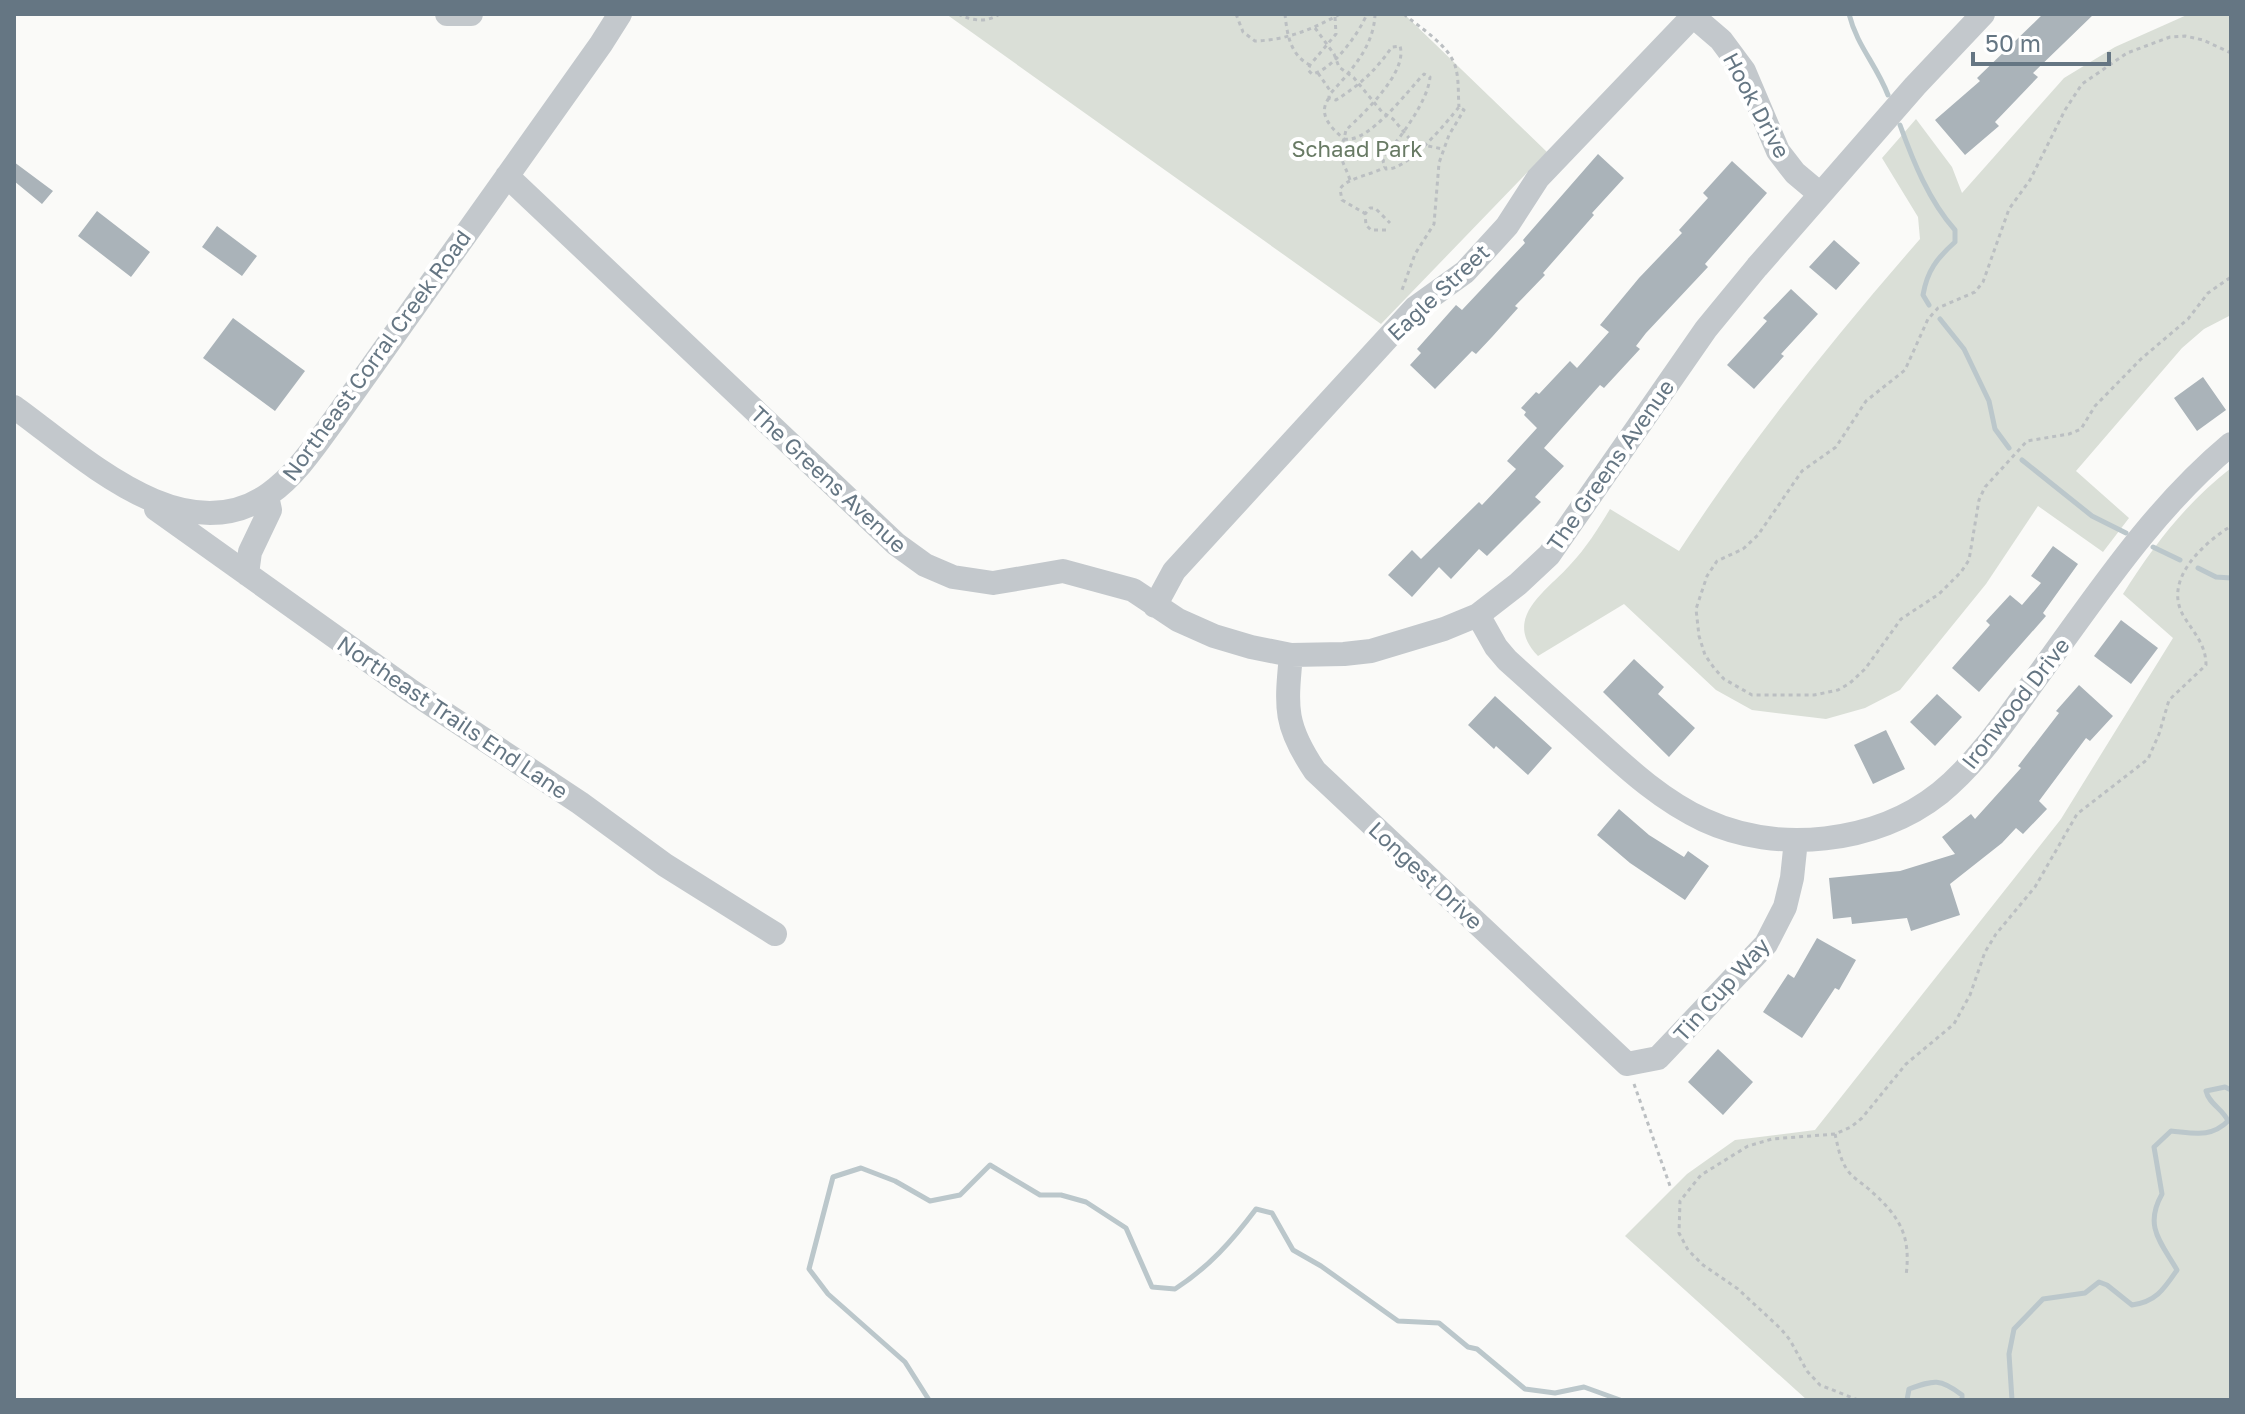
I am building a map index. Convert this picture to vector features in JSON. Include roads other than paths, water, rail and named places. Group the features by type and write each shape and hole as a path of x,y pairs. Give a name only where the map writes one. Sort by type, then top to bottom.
{"street":[{"path":"447,14 471,14"},
{"name":"Northeast Corral Creek Road","path":"14,407 134,493 166,507 194,513 223,512 267,496 307,457 620,14"},
{"name":"The Greens Avenue","path":"507,176 885,533 925,565 953,577 993,583 1063,571 1133,590 1178,620 1214,636 1251,647 1291,655 1344,654 1371,651 1430,634 1478,615 1549,555 1706,329 1820,194 1983,14"},
{"name":"Hook Drive","path":"1693,16 1721,40 1744,71 1778,151 1795,173 1820,194"},
{"name":"Eagle Street","path":"1155,606 1174,571 1184,560 1415,308 1465,272 1507,226 1538,178 1693,16"},
{"name":"Ironwood Drive","path":"1478,615 1507,660 1648,787 1703,820 1738,833 1796,840 1839,837 1873,828 1906,814 1939,794 1972,762 2174,496 2231,444"},
{"name":"Northeast Trails End Lane","path":"134,493 411,691 580,803 665,865 775,934"},
{"path":"247,574 250,552 270,510 267,496"},
{"name":"Longest Drive","path":"1291,655 1286,705 1297,744 1315,771 1627,1064"},
{"name":"Tin Cup Way","path":"1627,1064 1658,1058 1766,944 1785,907 1796,840"}],"waterway":[{"path":"1849,14 1888,95"},
{"path":"1900,125 1930,194 1955,230 1955,242 1938,259 1927,279 1923,295 1929,305"},
{"path":"1940,319 1964,349 1989,401 1995,429 2009,448"},
{"path":"2022,460 2092,516 2126,533"},
{"path":"2153,547 2180,560"},
{"path":"2198,568 2216,577 2231,578"},
{"path":"2012,1400 2009,1354 2014,1329 2043,1299 2085,1293 2099,1282 2132,1305 2153,1298 2177,1270 2160,1242 2154,1224 2162,1194 2154,1147 2171,1131 2202,1133 2222,1126 2228,1121 2206,1091 2225,1087 2231,1090"},
{"path":"929,1400 905,1362 828,1294 809,1269 833,1177 861,1168 895,1181 930,1201 960,1195 990,1165 1040,1195 1061,1195 1086,1202 1126,1228 1152,1287 1175,1289 1219,1253 1256,1209 1272,1213 1293,1250 1321,1266 1398,1321 1439,1323 1468,1347 1477,1349 1525,1389 1555,1393 1584,1387 1620,1400"},
{"path":"1907,1400 1909,1389 1937,1382 1954,1389 1962,1395 1962,1400"}],"park label":[{"name":"Schaad Park","path":"1357,148"}]}
